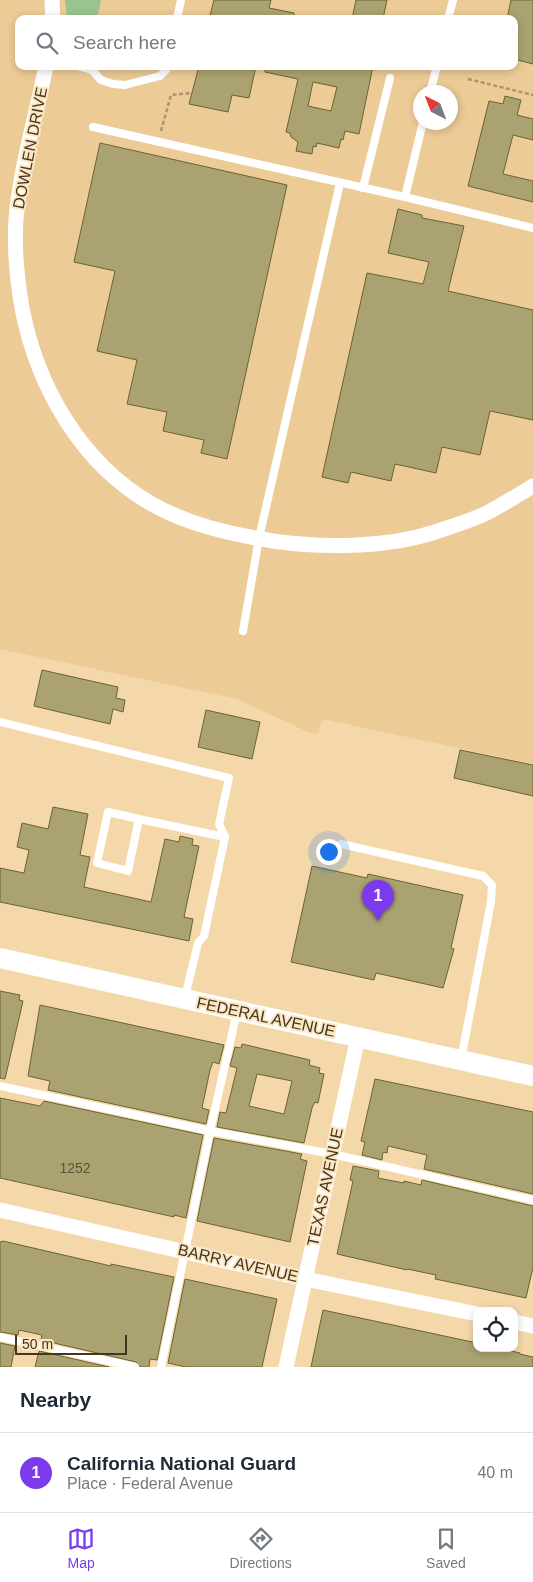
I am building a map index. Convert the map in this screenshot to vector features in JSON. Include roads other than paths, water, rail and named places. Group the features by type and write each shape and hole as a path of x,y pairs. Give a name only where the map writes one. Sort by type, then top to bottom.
{"street":[{"path":"52,0 53,15"},
{"name":"DOWLEN DRIVE","path":"45,70 20,187 16,220 16,261 22,309 48,388 68,426 92,457 120,484 151,504 179,517 217,530 291,544 324,546 392,541 430,533 486,513 533,486"},
{"name":"FEDERAL AVENUE","path":"0,958 533,1076"},
{"name":"TEXAS AVENUE","path":"286,1367 358,1037"},
{"name":"BARRY AVENUE","path":"0,1210 305,1279 473,1313"},
{"path":"518,1323 533,1326"}],"lane":[{"path":"178,15 181,0"},
{"path":"449,15 453,0"},
{"path":"92,70 101,80 125,85 160,76 166,70"},
{"path":"432,85 436,70"},
{"path":"363,188 390,78"},
{"path":"93,127 405,197 533,228"},
{"path":"405,197 421,130"},
{"path":"243,631 258,538 340,183"},
{"path":"0,722 229,778 219,824 224,837 204,936 198,943 184,999"},
{"path":"140,819 128,871 97,863 108,812 224,837"},
{"path":"341,844 483,876 492,886 491,902 461,1060"},
{"path":"161,1367 237,1011"},
{"path":"0,1086 210,1131 332,1154 533,1200"},
{"path":"0,1337 135,1367"}],"place":[{"name":"California National Guard","path":"378,921"}]}
